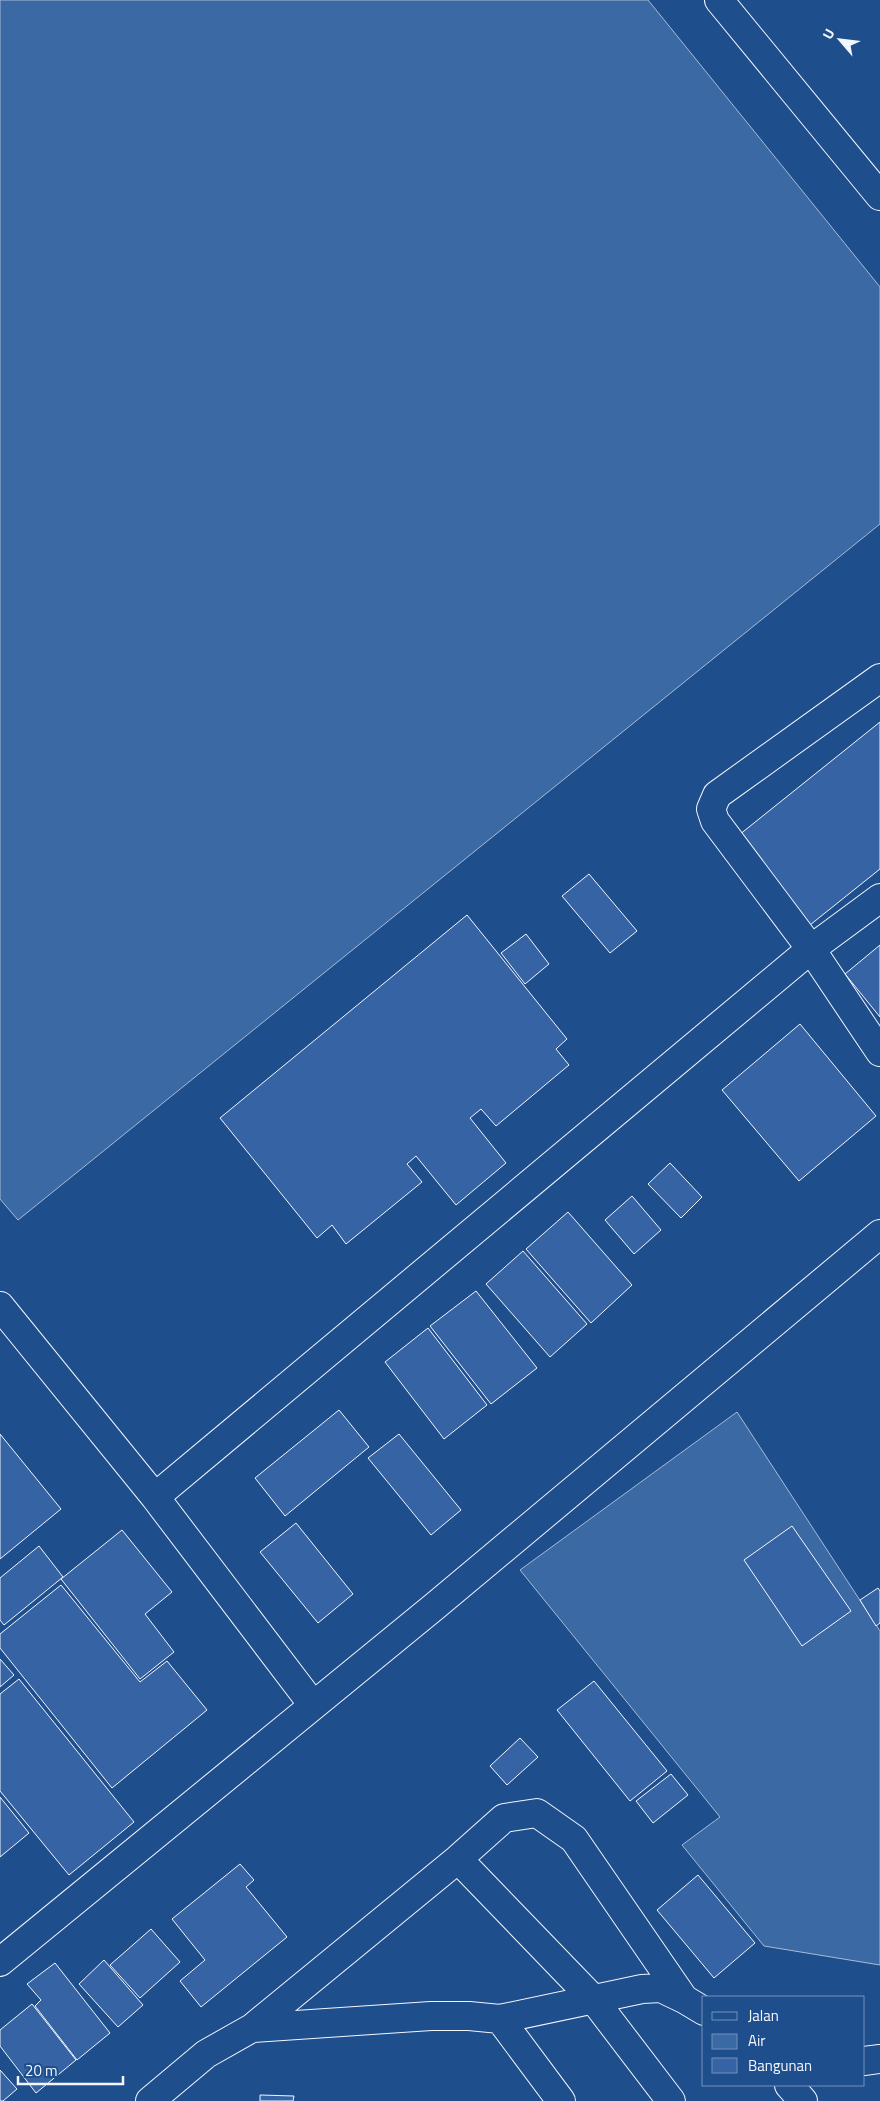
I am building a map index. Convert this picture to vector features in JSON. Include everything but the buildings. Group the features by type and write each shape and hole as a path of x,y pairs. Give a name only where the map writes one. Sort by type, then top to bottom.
{"lane":[{"path":"719,0 880,196"},
{"path":"880,678 717,795 711,809 716,821 811,949 880,1052"},
{"path":"155,1497 811,949 880,898"},
{"path":"0,1962 435,1606 880,1234"},
{"path":"2,1314 155,1497 313,1705"},
{"path":"150,2101 206,2054 252,2028 458,1860 504,1818 537,1813 574,1839 694,2005"},
{"path":"458,1860 594,2000 671,2101"},
{"path":"252,2028 431,2016 500,2019 642,1989 660,1988 694,2005"},
{"path":"500,2019 561,2101"},
{"path":"865,2061 880,2059"},
{"path":"790,2086 802,2101"}],"water":[{"path":"0,0 648,0 880,287 880,524 18,1220 0,1199"},
{"path":"737,1412 880,1631 880,1965 764,1946 682,1845 720,1817 520,1570"}]}
